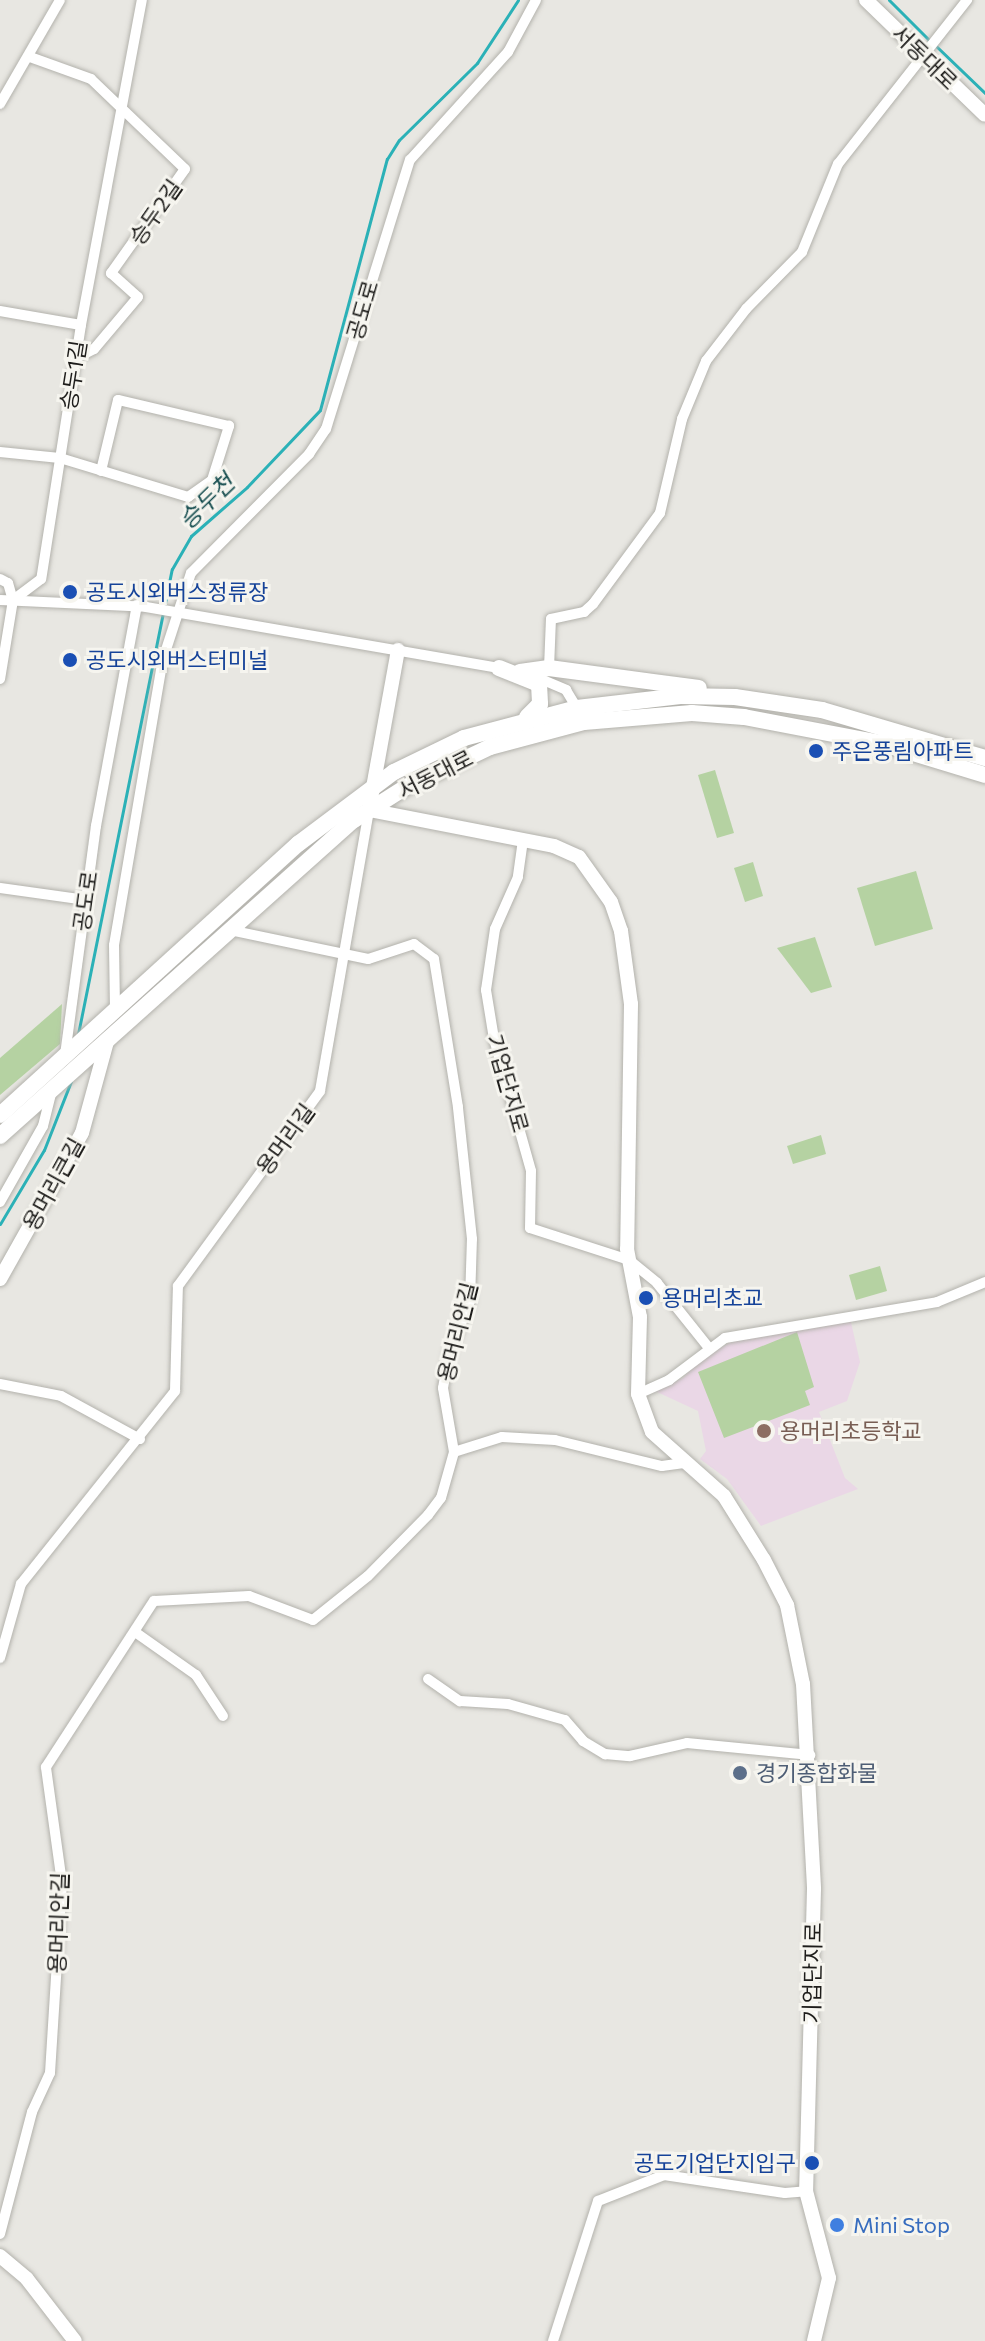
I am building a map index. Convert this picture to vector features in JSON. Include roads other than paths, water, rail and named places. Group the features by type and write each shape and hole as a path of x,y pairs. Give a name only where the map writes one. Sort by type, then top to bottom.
{"main road":[{"path":"499,668 539,684 540,704 526,719"},
{"path":"520,672 549,668 735,697"},
{"name":"서동대로","path":"0,1136 227,930 369,810 490,747 581,715 680,696 735,697 822,710 985,758"},
{"name":"서동대로","path":"0,1115 262,873 371,788 464,738 526,719 642,714 744,717 880,743 985,775"}],"street":[{"path":"0,104 30,57 60,0"},
{"path":"81,325 142,0"},
{"name":"공도로","path":"111,1013 114,945 163,659 176,611 191,573 204,556 309,454 326,429 410,160 508,52 536,0"},
{"name":"서동대로","path":"866,0 932,49 985,115"},
{"path":"549,668 551,619 584,612 593,604 660,513 682,419 706,361 746,309 802,252 838,164 932,49 967,0"},
{"name":"승두2길","path":"30,57 91,79 185,169 111,273 138,297 94,349 76,358"},
{"name":"승두1길","path":"0,311 81,325 41,579 13,600"},
{"path":"0,452 60,458 101,471 188,497 212,480 229,426 118,400 101,471"},
{"path":"0,579 8,583 13,600 0,679"},
{"path":"0,600 141,606 520,672 554,683 581,715"},
{"name":"공도로","path":"68,1053 96,826 141,606"},
{"path":"369,810 398,650"},
{"name":"기업단지로","path":"369,810 523,840 579,857 611,902 621,931 631,1004 629,1260 640,1317 638,1394 652,1432 724,1496 787,1605 810,1755 814,1889 806,2191 829,2278 814,2341"},
{"name":"용머리길","path":"0,1658 21,1584 140,1439 175,1391 178,1286 320,1091 347,954 369,810"},
{"name":"기업단지로","path":"523,840 518,877 495,929 486,990 494,1039 531,1171 530,1228 629,1260"},
{"path":"0,888 79,899"},
{"name":"용머리안길","path":"0,2234 32,2112 50,2073 62,1883 45,1774 154,1601 167,1597 249,1596 313,1620 368,1576 428,1515 441,1498 454,1452 443,1388 449,1354 470,1301 472,1239 437,973 425,948 414,944 379,959 227,930"},
{"name":"용머리큰길","path":"0,1279 82,1133 104,1041"},
{"path":"0,1202 43,1126 56,1088"},
{"path":"629,1260 657,1283 709,1348"},
{"path":"638,1394 669,1380 725,1338 937,1302 985,1282"},
{"path":"0,1384 61,1396 140,1439"},
{"path":"454,1452 502,1437 555,1440 662,1466 684,1463"},
{"path":"135,1632 196,1675 223,1716"},
{"path":"428,1679 460,1701 508,1704 565,1720 583,1741 605,1754 630,1756 687,1743 810,1755"},
{"path":"553,2341 598,2201 675,2175 785,2193 806,2191"},
{"path":"0,2256 27,2279 75,2341"}],"waterway":[{"name":"승두천","path":"78,1034 172,569 191,536 247,487 320,410 387,159 399,140 477,63 518,0"},
{"path":"889,0 930,41"},
{"path":"936,46 985,93"},
{"name":"승두천","path":"0,1224 44,1150 71,1081"}],"place":[{"name":"공도시외버스정류장","path":"70,592"},
{"name":"공도시외버스터미널","path":"70,660"},
{"name":"주은풍림아파트","path":"816,751"},
{"name":"용머리초교","path":"646,1298"},
{"name":"용머리초등학교","path":"764,1431"},
{"name":"경기종합화물","path":"740,1773"},
{"name":"공도기업단지입구","path":"812,2163"},
{"name":"Mini Stop","path":"837,2225"}]}
